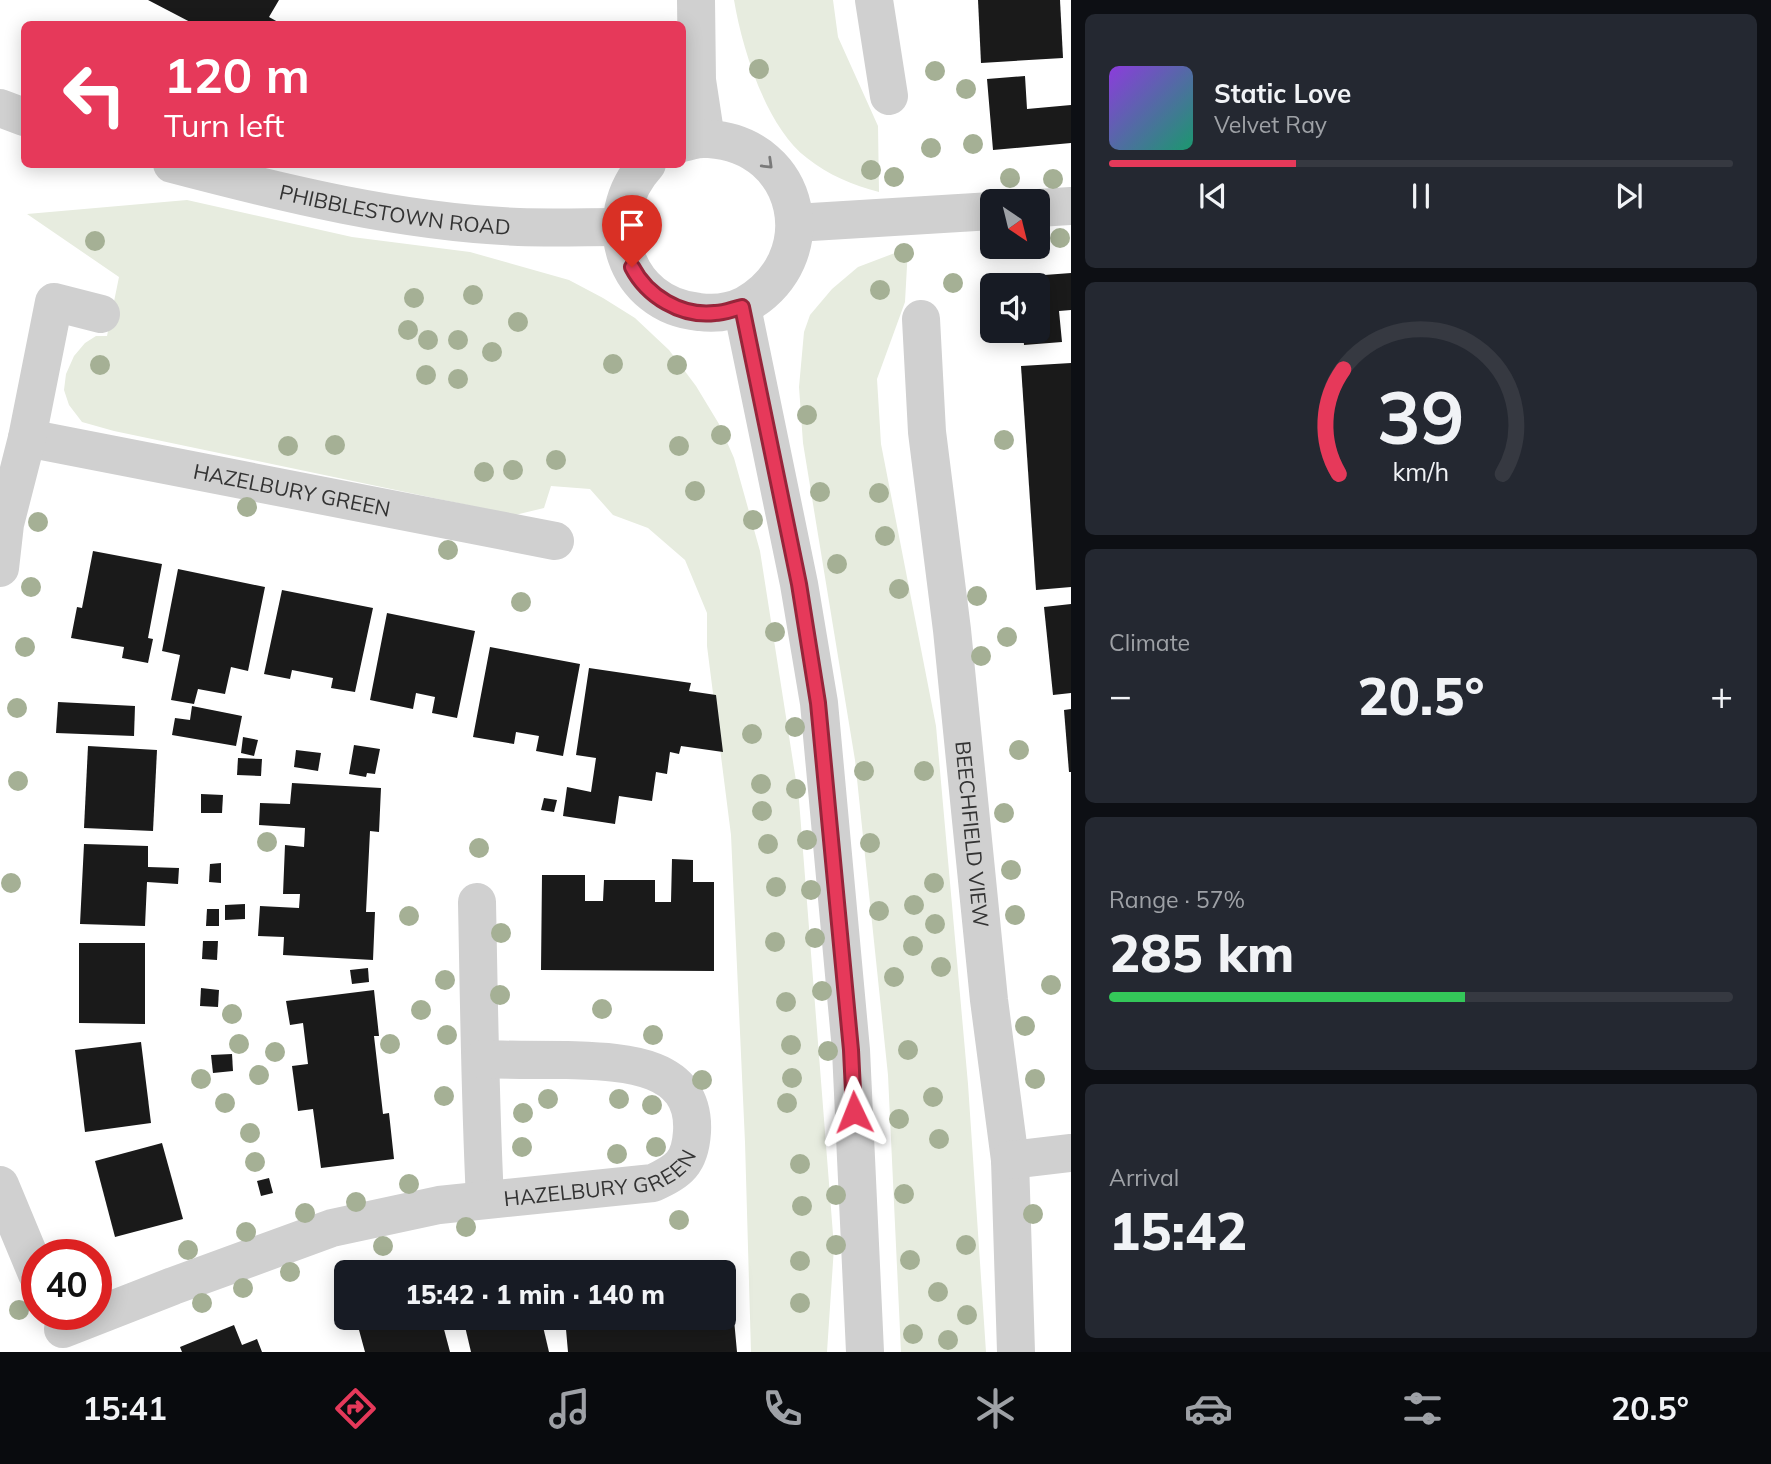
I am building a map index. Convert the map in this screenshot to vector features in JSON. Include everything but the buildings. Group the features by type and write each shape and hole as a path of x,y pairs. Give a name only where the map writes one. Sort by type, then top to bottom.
{"street":[{"path":"644,168 624,200 620,227 625,255 639,280 660,299 685,311 714,314 742,307 764,293 781,273 793,249 796,223 790,196 777,173 758,154 733,143 694,141 697,80 696,0"},
{"path":"874,0 889,96"},
{"path":"0,108 21,116"},
{"name":"PHIBBLESTOWN ROAD","path":"187,168 288,195 401,215 519,227 620,227"},
{"path":"1050,207 1071,206"},
{"path":"796,223 980,212"},
{"path":"0,568 5,524 27,438 54,302 101,314"},
{"path":"742,307 799,584 818,703 851,1050 865,1352"},
{"name":"BEECHFIELD VIEW","path":"921,319 927,432 953,630 989,1000 1010,1160 1016,1352"},
{"name":"HAZELBURY GREEN","path":"27,438 555,541"},
{"name":"HAZELBURY GREEN","path":"477,902 485,1199"},
{"name":"HAZELBURY GREEN","path":"64,1332 173,1286 332,1228 439,1205 653,1183 677,1172 688,1153 692,1132 687,1097 671,1080 651,1069 611,1061 482,1059"},
{"path":"1010,1160 1071,1153"},
{"path":"0,1185 22,1239"}],"shaded area":[{"path":"734,0 833,0 838,37 878,126 879,192 850,183 815,164 792,144 779,127 750,63"},
{"path":"187,200 352,237 470,252 569,280 635,318 669,350 696,386 719,424 734,458 760,551 799,800 834,1247 827,1352 751,1352 745,1142 731,835 707,646 707,613 685,560 648,528 613,515 590,489 551,486 544,508 515,515 82,422 69,405 64,390 66,374 74,356 85,343 96,336 107,336 119,277 27,214"},
{"path":"908,248 905,302 877,379 881,444 936,726 968,1084 986,1352 901,1352 888,1075 855,760 803,443 799,387 804,332 810,315 832,289 858,267"}],"route":[{"path":"632,267 639,280 660,299 685,311 714,314 742,307 799,584 818,703 851,1050 854,1112"}]}
